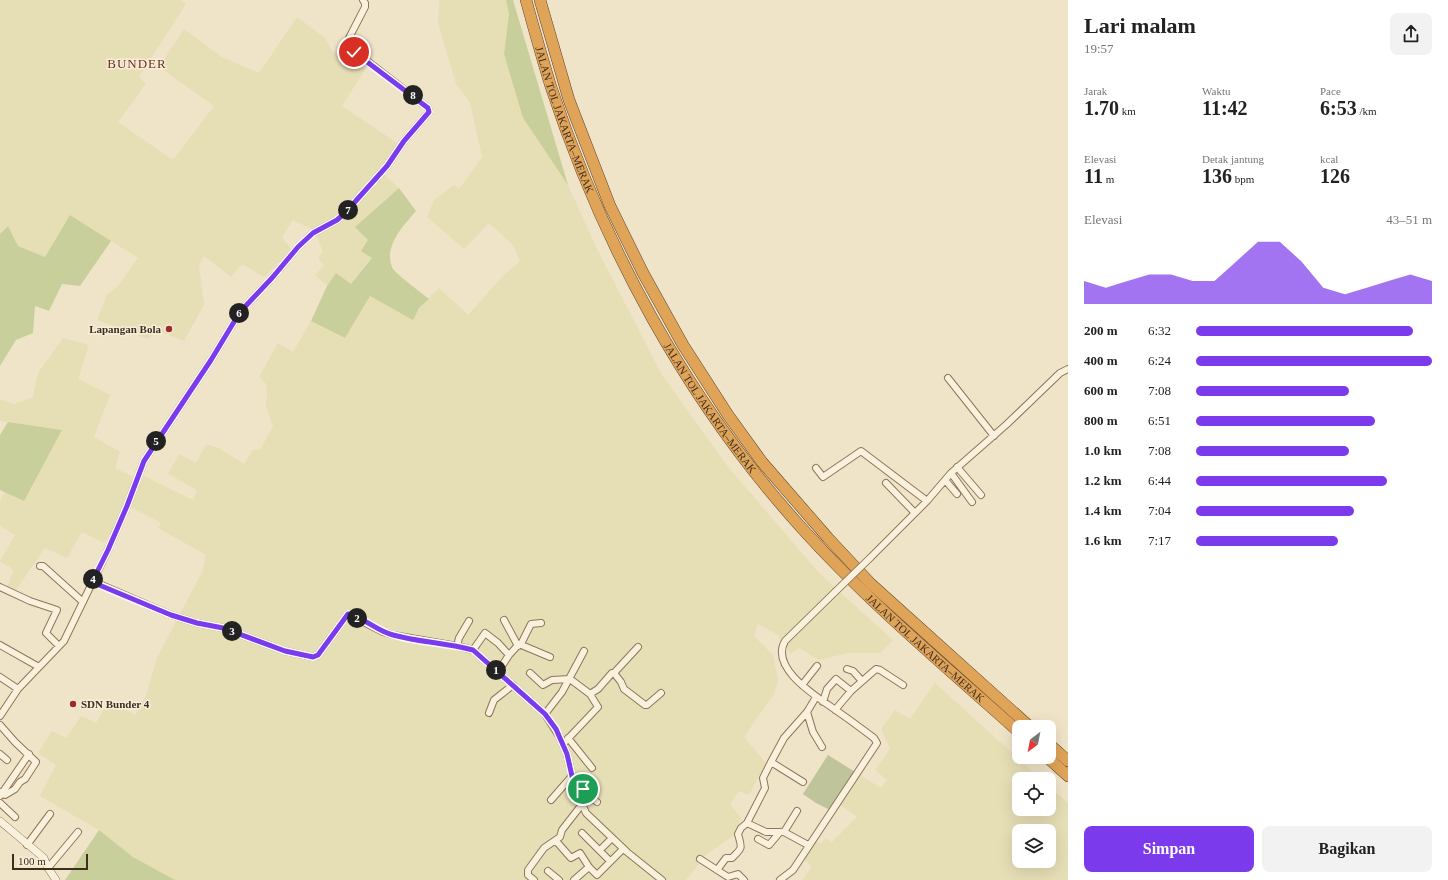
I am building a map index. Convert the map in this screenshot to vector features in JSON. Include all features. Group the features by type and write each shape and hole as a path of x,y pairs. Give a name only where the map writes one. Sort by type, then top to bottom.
{"highway":[{"name":"JALAN TOL JAKARTA–MERAK","path":"526,0 551,86 576,156 601,216 632,280 675,358 710,412 754,471 798,524 864,593 1012,726"},
{"name":"JALAN TOL JAKARTA–MERAK","path":"540,0 569,100 610,206 643,273 683,345 728,415 762,462 828,538 871,584 1022,720"},
{"path":"1056,750 1068,761"},
{"path":"1055,764 1068,776"}],"street":[{"path":"0,716 18,689 68,635 108,550 144,461 211,360 240,312 272,278 298,247 313,233 337,220 345,213 387,166 404,141 429,112 428,108 417,98 349,47 347,42 365,7 363,0"},
{"path":"780,880 793,870 808,845 877,743 874,738 816,697 790,673 782,655 785,641 927,501 957,467 994,436 1060,373 1068,369"},
{"path":"948,378 994,436"},
{"path":"816,468 823,477 861,451 927,501"},
{"path":"957,467 980,495"},
{"path":"951,473 972,502"},
{"path":"945,480 957,494"},
{"path":"886,483 915,513"},
{"path":"40,566 43,566 53,574 83,602"},
{"path":"92,582 171,615 197,623 223,628 285,651 313,657 318,655 348,614 383,632 473,650 545,714 556,729 567,754 572,776 586,793 597,802"},
{"path":"0,587 30,601 56,610 46,634 59,646"},
{"path":"504,620 519,645 550,657"},
{"path":"457,646 459,638 469,621"},
{"path":"498,672 509,655 519,645 531,624 541,623"},
{"path":"473,650 485,633 498,643 509,655"},
{"path":"0,645 39,668"},
{"path":"590,694 598,689 638,647"},
{"path":"545,714 562,692 584,651"},
{"path":"802,685 817,666"},
{"path":"847,669 853,671 862,681"},
{"path":"835,710 851,691 873,671 878,669 903,685"},
{"path":"530,673 543,685 552,680 570,679 590,694 598,706 562,744"},
{"path":"614,673 622,682 624,690 646,705 661,693"},
{"path":"0,678 18,689"},
{"path":"823,702 828,689 836,679 851,691"},
{"path":"489,712 494,701 513,685"},
{"path":"717,870 726,858 732,858 741,849 742,845 738,834 741,828 747,823 765,788 763,778 784,738 807,712 816,697"},
{"path":"807,712 813,732 822,747"},
{"path":"0,725 29,754 36,762 25,779 15,788 6,795 0,794 29,754"},
{"path":"568,738 592,768"},
{"path":"0,754 7,760"},
{"path":"771,762 803,782"},
{"path":"551,800 572,776"},
{"path":"534,880 528,874 528,870 544,848 560,837 562,830 583,803 586,793"},
{"path":"583,803 583,808 586,813 623,849 662,880"},
{"path":"0,804 15,817"},
{"path":"758,839 769,845 782,832 797,811"},
{"path":"27,845 50,814"},
{"path":"0,821 44,858 52,878"},
{"path":"747,823 766,832 782,832 808,845"},
{"path":"48,868 78,832"},
{"path":"582,833 610,861"},
{"path":"600,850 612,838"},
{"path":"556,841 570,858 580,852 589,867 597,875"},
{"path":"591,880 623,849"},
{"path":"700,859 729,878 738,874 744,880"},
{"path":"574,880 589,867"},
{"path":"548,871 559,880"}],"shaded area":[{"path":"0,0 181,0 186,4 139,77 146,84 118,122 173,160 214,106 159,67 184,29 222,57 259,73 297,17 325,38 332,51 365,70 342,106 400,145 380,171 399,188 356,226 368,240 372,258 351,284 336,274 327,286 315,275 324,266 318,257 323,251 313,230 293,220 282,237 292,250 264,277 242,264 231,277 204,256 199,265 204,305 184,341 157,330 148,339 97,320 107,295 117,287 138,258 70,215 45,257 18,246 8,226 0,234"},
{"path":"439,0 506,0 509,14 504,54 523,118 568,185 597,249 662,375 729,468 820,574 893,640 880,653 848,653 819,660 799,648 790,654 778,635 758,624 754,636 773,655 778,680 774,694 744,737 766,763 749,795 739,791 730,804 741,818 734,835 706,855 686,880 175,880 133,857 99,830 40,796 56,765 38,753 52,731 66,738 81,716 96,723 109,700 135,715 146,696 157,658 203,570 206,555 158,528 161,523 130,507 104,543 82,532 67,558 45,548 16,590 7,587 14,570 0,561 15,535 0,526 0,501 5,492 24,500 62,430 0,421 0,399 14,404 33,397 38,373 63,338 89,345 78,379 110,395 94,437 120,452 115,468 141,481 144,476 193,500 197,490 168,474 179,454 196,463 206,444 219,448 244,464 253,450 260,450 273,426 266,407 266,384 259,377 278,343 293,352 311,321 345,338 370,296 413,319 419,308 439,288 468,315 502,277 520,261 513,245 489,223 464,249 427,217 434,200 454,185 459,189 482,157 470,102 456,84 438,23"},
{"path":"935,683 1012,753 1012,764 1024,764 1033,772 1012,772 1012,816 1056,816 1056,792 1068,803 1068,880 802,880 812,866 803,859 816,841 821,844 825,838 832,842 857,817 836,802 816,803 803,794 828,755 881,788 887,780 875,770 890,749 881,729 895,710 910,719"}],"green space":[{"path":"506,0 513,0 568,185 523,118 504,54 509,14"},
{"path":"399,188 416,211 400,230 392,245 390,261 395,271 429,299 419,308 413,320 370,296 345,338 311,321 327,286 336,273 351,284 372,258 361,251 368,240 355,227"},
{"path":"70,215 111,241 80,286 62,284 49,311 35,306 33,333 16,340 0,366 0,234 8,226 18,246 45,257"},
{"path":"8,422 62,430 24,501 0,490 0,435"},
{"path":"828,755 855,772 830,810 803,794"},
{"path":"99,830 133,857 175,880 65,880"}],"place":[{"name":"Lapangan Bola","path":"169,329"},
{"name":"SDN Bunder 4","path":"73,704"}],"district":[{"name":"BUNDER","path":"137,63"}],"route":[{"path":"354,52 411,93 428,108 429,112 404,141 387,166 345,213 337,220 313,233 298,247 285,260 272,278 247,303 234,320 211,360 144,461 117,530 92,582 171,615 197,623 223,628 285,651 313,657 318,655 347,614 350,614 383,632 473,650 545,714 556,729 567,754 572,776 583,789"}]}
